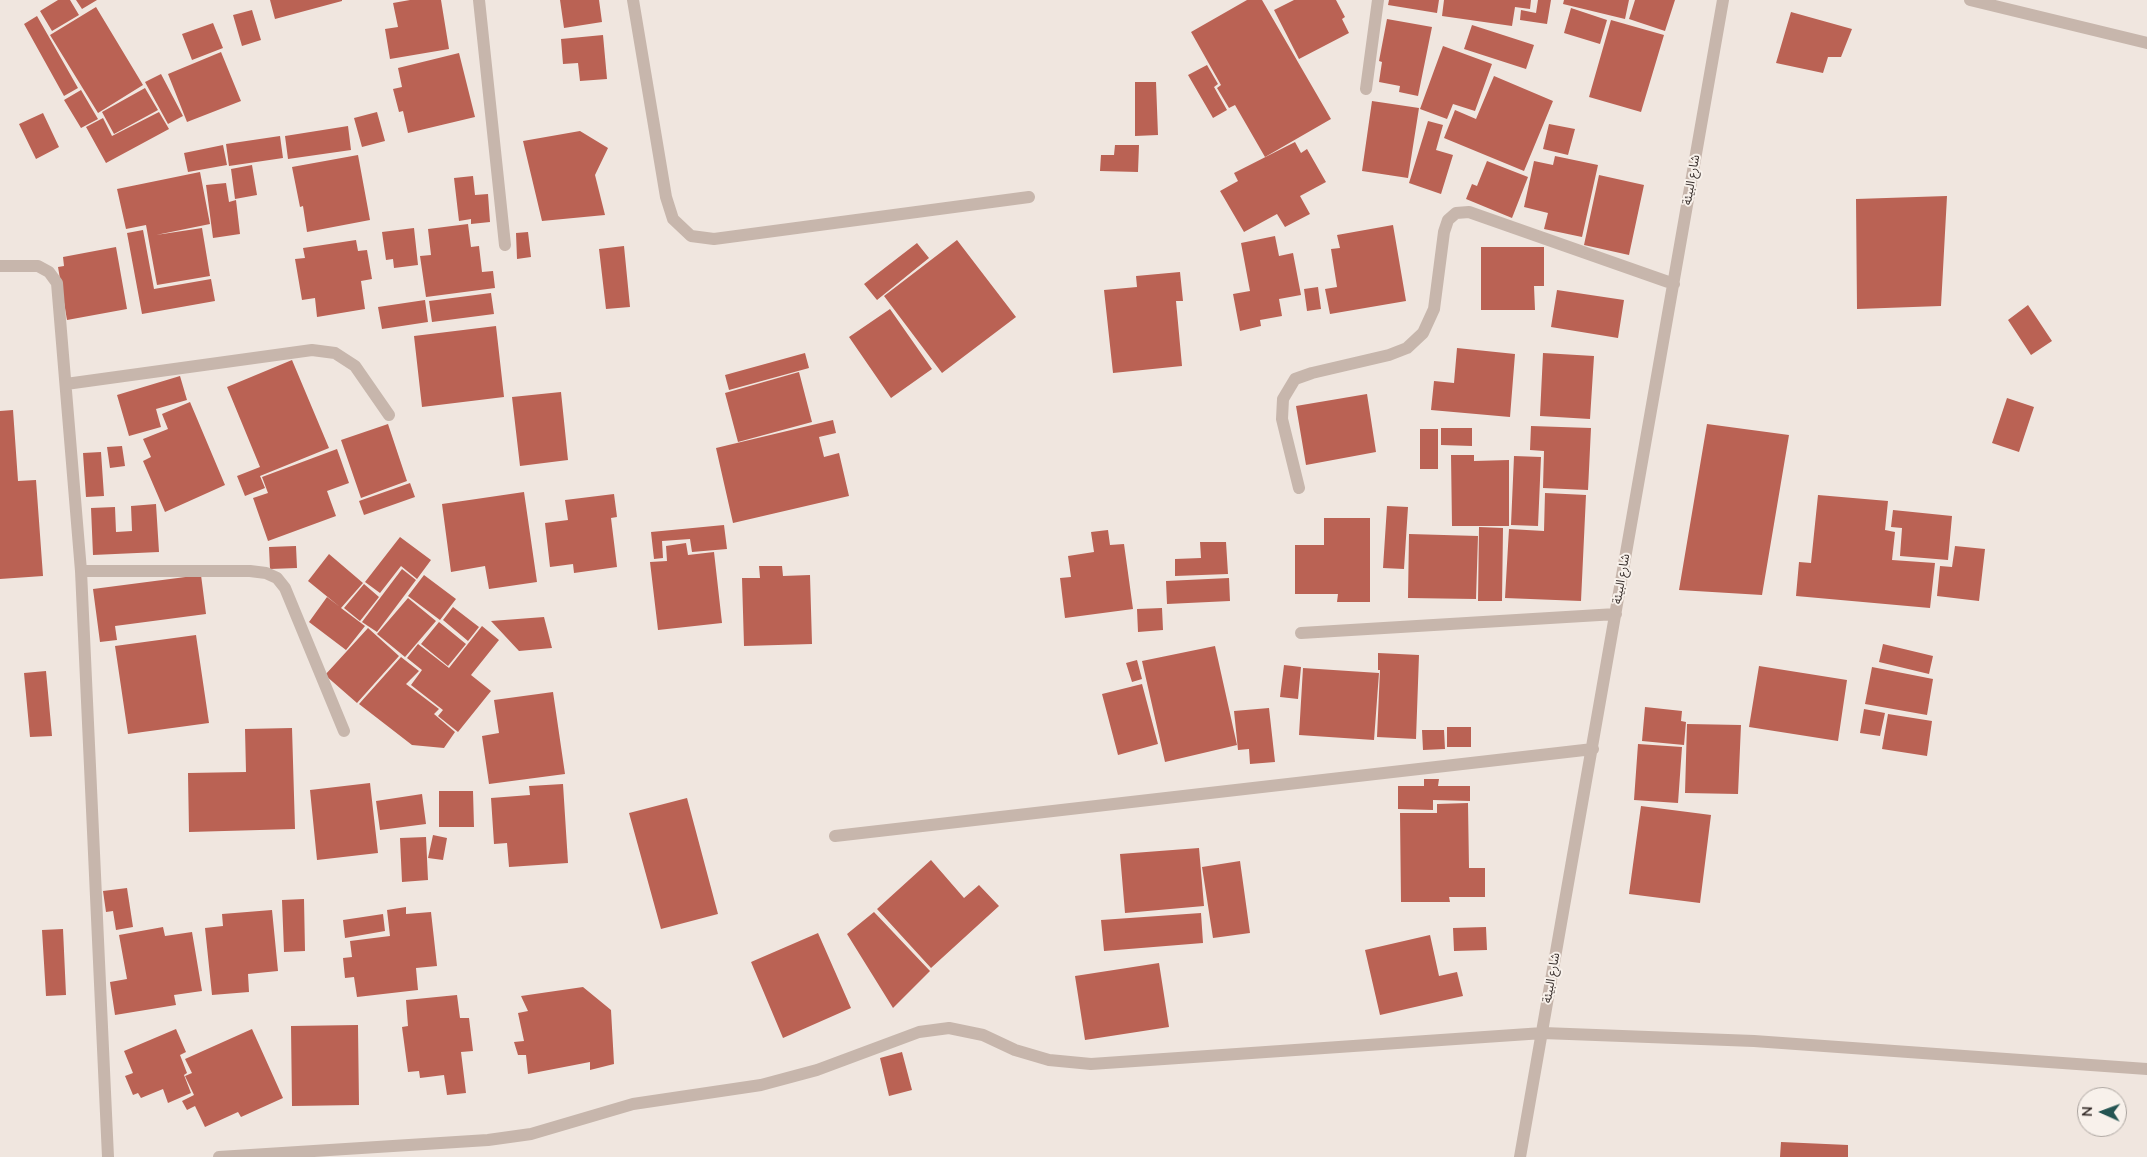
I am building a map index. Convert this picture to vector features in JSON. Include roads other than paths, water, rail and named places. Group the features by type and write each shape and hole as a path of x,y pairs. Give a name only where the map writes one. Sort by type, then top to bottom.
{"street":[{"path":"479,0 505,245"},
{"path":"633,0 666,197 673,219 690,236 714,239 1029,197"},
{"path":"1366,89 1378,0"},
{"name":"شارع البيئة","path":"1520,1157 1723,0"},
{"path":"1970,0 2147,43"},
{"path":"1299,488 1282,419 1282,399 1295,379 1312,373 1389,355 1407,348 1423,333 1434,309 1444,232 1448,220 1456,214 1469,212 1674,284"},
{"path":"0,266 38,266 49,272 57,283 81,570 108,1157"},
{"path":"66,384 312,350 335,353 354,366 389,415"},
{"path":"81,570 250,571 266,573 277,578 286,588 344,731"},
{"path":"1301,633 1616,614"},
{"path":"835,836 1593,748"},
{"path":"219,1157 488,1140 531,1134 633,1104 761,1085 817,1070 919,1032 949,1028 983,1035 1015,1050 1049,1060 1091,1064 1543,1033 1754,1040 2147,1068"}]}
